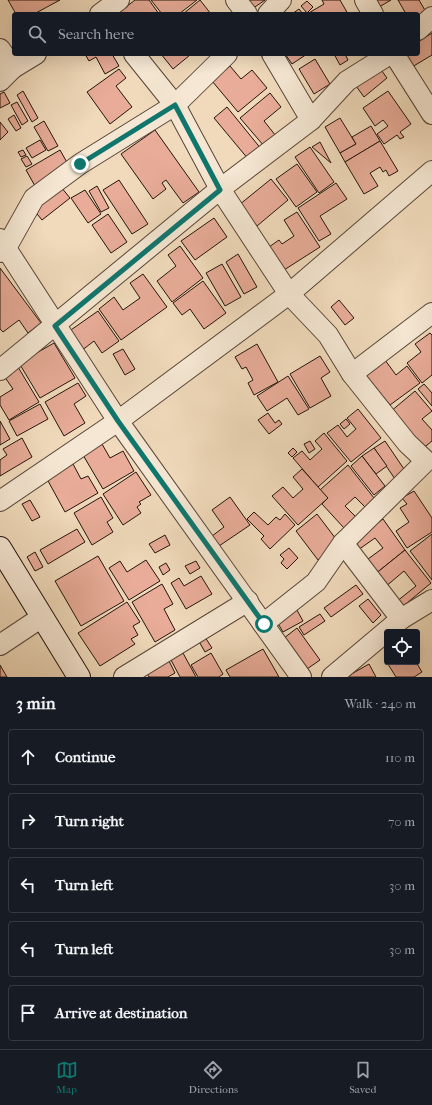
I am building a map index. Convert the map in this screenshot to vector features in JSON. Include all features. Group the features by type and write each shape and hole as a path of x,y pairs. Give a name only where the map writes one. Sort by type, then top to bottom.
{"street":[{"path":"99,10 119,0"},
{"path":"236,0 245,12"},
{"path":"270,12 281,0"},
{"path":"365,0 372,12"},
{"path":"420,28 432,17"},
{"path":"0,49 6,75 33,56"},
{"path":"136,56 175,105 220,190 289,294 328,335 352,374 407,443 430,462 343,543 316,582 264,624"},
{"path":"225,56 175,105 80,164 34,198 2,246 118,421 301,677"},
{"path":"273,56 311,120"},
{"path":"0,370 220,190 311,120 347,81 387,56"},
{"path":"395,56 432,114"},
{"path":"0,501 118,421 289,294 432,171"},
{"path":"352,374 431,317"},
{"path":"343,543 401,619"},
{"path":"0,548 78,677"},
{"path":"332,677 401,619 432,600"},
{"path":"124,677 248,602"},
{"path":"0,645 42,617"}],"building":[{"path":"8,0 60,0 38,12 15,12"},
{"path":"135,0 149,0 158,12 120,12"},
{"path":"151,0 197,0 182,12 160,12"},
{"path":"200,0 209,12 185,12"},
{"path":"246,0 265,0 252,9"},
{"path":"322,0 340,0 347,12 310,12 324,4"},
{"path":"369,0 391,0 374,10"},
{"path":"398,0 419,0 426,12 420,15 420,12 405,12"},
{"path":"307,1 313,7 306,12 301,6"},
{"path":"432,33 432,55 412,67 405,56 420,56 420,41"},
{"path":"86,56 113,56 119,66 105,74 96,57 89,61"},
{"path":"163,56 189,56 173,69"},
{"path":"286,56 304,56 292,64"},
{"path":"335,56 346,56 348,60 340,65"},
{"path":"315,59 330,84 314,94 299,69"},
{"path":"230,66 241,79 252,70 267,88 238,112 212,81"},
{"path":"379,67 387,78 364,97 356,86"},
{"path":"119,69 126,78 116,86 132,107 110,124 87,92"},
{"path":"23,91 38,118 32,122 17,95"},
{"path":"388,91 411,124 400,132 404,137 400,139 397,135 384,144 377,134 388,126 383,120 375,126 363,108"},
{"path":"4,92 10,103 0,108 0,94"},
{"path":"270,93 281,107 264,121 276,136 264,146 240,118"},
{"path":"17,102 28,121 22,125 11,105"},
{"path":"227,107 262,150 249,160 214,118"},
{"path":"14,115 21,128 16,131 8,119"},
{"path":"340,118 356,144 340,153 325,127"},
{"path":"44,121 58,146 48,151 34,127"},
{"path":"0,122 8,132 0,140"},
{"path":"371,126 380,141 345,162 340,153 356,144 352,137"},
{"path":"155,130 199,192 183,203 166,180 162,183 166,189 153,199 121,154"},
{"path":"40,140 46,150 32,158 26,148"},
{"path":"380,141 398,171 389,176 386,170 383,172 380,167 370,173 378,186 364,194 345,162"},
{"path":"320,142 331,163 312,147"},
{"path":"310,147 334,182 319,193 295,157"},
{"path":"23,150 26,155 21,157 18,152"},
{"path":"60,150 69,166 35,186 26,170"},
{"path":"27,156 32,164 26,167 21,159"},
{"path":"297,164 317,192 296,207 276,179"},
{"path":"271,179 288,200 257,226 239,205"},
{"path":"119,180 148,224 132,234 103,190"},
{"path":"336,183 347,199 320,216 331,234 319,241 298,208"},
{"path":"97,186 109,208 101,212 89,191"},
{"path":"61,187 70,198 42,220 33,209"},
{"path":"85,190 101,214 88,223 71,198"},
{"path":"297,212 320,247 284,270 269,247 279,240 282,244 294,236 284,220"},
{"path":"108,214 127,242 111,253 92,225"},
{"path":"214,218 227,237 195,260 181,241"},
{"path":"180,246 203,278 172,302 157,281 176,266 168,255"},
{"path":"238,254 257,287 244,294 226,262"},
{"path":"222,264 241,297 225,306 206,273"},
{"path":"0,268 41,323 28,333 19,320 3,332 0,329"},
{"path":"143,274 167,307 121,340 99,309 114,297 123,310 140,298 130,283"},
{"path":"203,281 226,313 204,329 190,309 182,315 173,303"},
{"path":"339,300 354,318 345,325 331,307"},
{"path":"98,311 119,341 102,353 94,341 81,351 68,332"},
{"path":"430,333 432,335 432,375 422,383 407,363 421,352 415,344"},
{"path":"54,343 75,378 40,398 19,363"},
{"path":"257,344 278,382 254,395 248,383 253,380 246,367 242,369 235,357"},
{"path":"123,349 135,369 125,375 113,354"},
{"path":"320,356 330,372 321,378 331,396 310,408 290,374"},
{"path":"385,360 396,375 407,366 420,383 390,405 366,375"},
{"path":"18,367 39,402 9,420 0,405 0,397 13,389 4,376"},
{"path":"288,376 309,409 298,415 287,398 267,411 257,396"},
{"path":"78,383 86,396 74,404 85,423 64,436 45,402"},
{"path":"424,384 432,393 432,406 418,389"},
{"path":"415,391 432,411 422,419 432,430 432,441 421,450 390,412"},
{"path":"40,404 48,419 17,436 9,421"},
{"path":"358,409 381,438 351,462 327,433 338,425 347,437 356,429 347,418"},
{"path":"268,413 275,423 279,420 282,424 269,434 258,420"},
{"path":"346,419 350,424 344,429 340,424"},
{"path":"0,421 10,439 0,445"},
{"path":"324,433 347,461 318,487 293,458 302,451 310,460 322,449 315,441"},
{"path":"22,438 32,457 0,476 0,460 7,455 3,449"},
{"path":"310,441 315,449 309,453 304,444"},
{"path":"385,441 406,472 395,479 374,448"},
{"path":"102,444 110,458 123,451 134,471 103,489 83,455"},
{"path":"293,448 297,452 292,457 288,453"},
{"path":"374,448 387,466 376,474 362,456"},
{"path":"362,456 385,486 374,495 351,466"},
{"path":"73,464 81,479 88,476 98,493 65,512 47,479"},
{"path":"348,465 374,498 365,507 355,497 345,506 356,517 344,528 322,504 328,498 320,490"},
{"path":"302,469 328,498 298,525 272,496 283,487 293,498 303,489 293,477"},
{"path":"136,472 151,495 139,502 141,504 137,507 141,513 123,525 103,494"},
{"path":"414,491 432,518 432,532 407,548 396,531 409,522 400,508 407,504 402,498"},
{"path":"101,497 113,518 107,522 113,532 92,545 74,513"},
{"path":"230,497 250,525 219,546 212,536 224,527 212,510"},
{"path":"30,500 40,517 32,521 22,504"},
{"path":"254,512 268,525 276,517 280,520 285,514 295,525 270,549 261,539 264,536 247,519"},
{"path":"317,514 339,543 318,560 296,531"},
{"path":"383,519 405,550 374,575 364,562 383,548 375,538 358,550 352,542"},
{"path":"77,529 85,542 48,564 40,550"},
{"path":"432,534 432,580 410,551"},
{"path":"165,535 170,545 155,553 149,544"},
{"path":"289,548 298,558 287,569 281,563 284,559 280,555"},
{"path":"405,550 431,583 401,608 396,602 416,586 404,571 384,588 374,575"},
{"path":"35,552 43,567 35,571 27,557"},
{"path":"98,556 124,601 81,626 55,581"},
{"path":"146,560 160,581 129,600 109,568 120,561 127,572"},
{"path":"196,561 200,568 190,574 185,566"},
{"path":"166,563 170,570 163,575 159,567"},
{"path":"201,576 212,594 186,609 171,583 179,578 184,586"},
{"path":"162,584 173,604 164,609 175,630 155,642 132,602"},
{"path":"356,585 363,594 331,617 324,608"},
{"path":"368,599 381,615 373,623 359,606"},
{"path":"127,602 140,622 133,626 138,635 131,639 135,644 100,666 78,633"},
{"path":"293,603 303,621 283,632 273,615"},
{"path":"320,614 325,621 304,635 299,627"},
{"path":"297,628 320,660 307,669 284,638"},
{"path":"203,634 212,648 205,652 197,638"},
{"path":"263,649 279,677 230,677 226,670"},
{"path":"183,653 196,677 180,677 171,660"},
{"path":"211,653 223,674 219,677 198,677 191,665"},
{"path":"168,659 175,673 168,677 149,677 146,672"},
{"path":"369,664 376,677 348,677 348,676"},
{"path":"0,665 7,677 0,677"},
{"path":"388,665 418,665 422,672 414,677 396,677"}],"route":[{"path":"80,164 175,105 220,190 55,326 118,421 264,624"}]}
